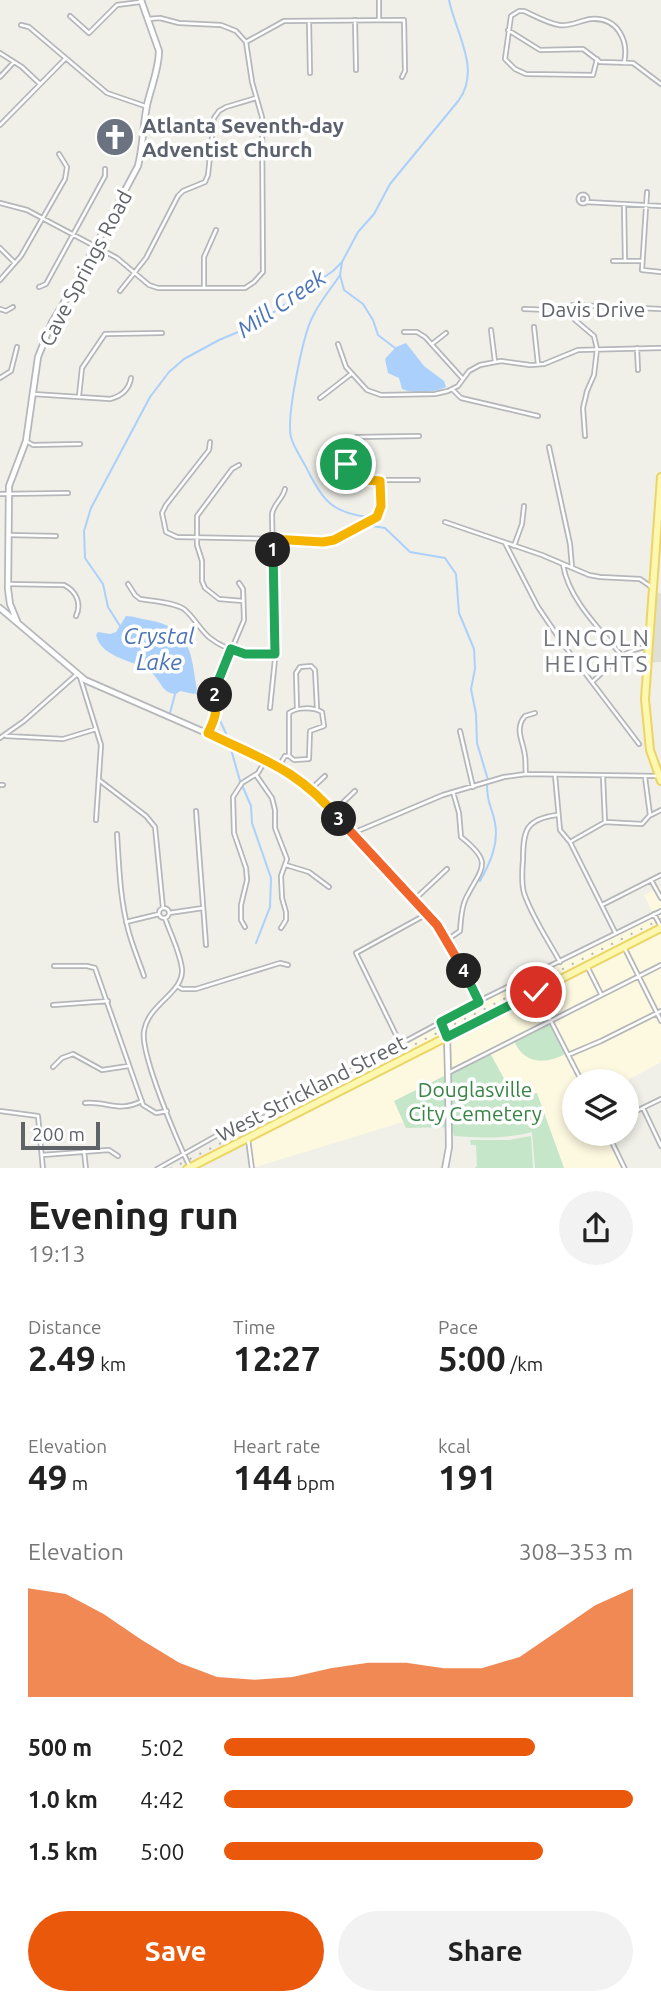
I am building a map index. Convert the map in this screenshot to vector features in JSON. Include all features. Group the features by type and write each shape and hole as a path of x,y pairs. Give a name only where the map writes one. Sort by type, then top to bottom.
{"main road":[{"path":"660,777 649,740 645,699 661,477"},
{"path":"188,1168 661,928"}],"street":[{"path":"379,0 379,20"},
{"path":"70,16 89,33 117,5 141,1"},
{"name":"Cave Springs Road","path":"17,622 10,604 8,584 8,494 26,441 38,357 52,322 138,166 147,107 159,60 159,51 141,1"},
{"path":"597,59 593,75 521,72 505,59 511,16 519,11 558,25 589,19 603,20 622,33 627,52 624,63"},
{"path":"0,203 27,210 73,237 117,258 149,285 158,288 245,288 263,272 262,117 246,42 236,32 221,25 179,23 160,18 146,19"},
{"path":"355,20 356,70"},
{"path":"246,42 284,22 404,20 405,71 402,77"},
{"path":"309,21 310,73"},
{"path":"21,25 29,27 107,93 147,107"},
{"path":"508,30 540,50 583,49 603,62 638,65 661,84"},
{"path":"0,53 22,67 40,84"},
{"path":"0,125 65,58"},
{"path":"0,77 14,62"},
{"path":"120,291 146,258 178,196 183,191 205,182 214,118 219,111 256,97"},
{"path":"0,280 15,263 67,172 64,158 59,154"},
{"path":"39,287 46,284 73,237 105,176 105,169"},
{"path":"647,192 642,271 661,272"},
{"path":"586,202 661,206"},
{"path":"624,204 625,261"},
{"path":"204,288 204,257 216,230"},
{"path":"0,248 15,263"},
{"path":"613,261 642,261"},
{"name":"Davis Drive","path":"524,309 551,310 575,305 661,309"},
{"path":"0,309 6,311 13,307"},
{"path":"575,320 594,336 597,349 594,375 583,408 585,436"},
{"path":"534,327 538,364"},
{"path":"491,330 495,362"},
{"path":"404,332 417,332 425,337 463,379"},
{"path":"79,396 82,368 104,334 162,333"},
{"path":"432,345 446,333"},
{"path":"338,344 346,367 367,390 381,395 435,394 452,388 469,371 480,365 495,362 510,360 538,364 554,360 570,351 661,348"},
{"path":"0,377 10,371 17,347"},
{"path":"637,348 638,370"},
{"path":"320,398 352,374"},
{"path":"33,394 116,397 126,390 131,377"},
{"path":"452,388 460,398 538,416"},
{"path":"418,480 366,480 342,459 344,444 357,437 419,436"},
{"path":"26,441 33,444 80,444"},
{"path":"210,442 209,450 162,513 166,532 177,537 323,542 334,540 377,517 381,506 380,481"},
{"path":"549,447 570,544 572,568"},
{"path":"239,465 232,468 200,509 196,538 205,588 219,599 243,601"},
{"path":"270,708 275,654 273,507 284,495 285,489"},
{"path":"0,494 68,493"},
{"path":"514,547 522,524 524,506"},
{"path":"445,522 600,577 640,579 661,594"},
{"path":"9,535 56,536"},
{"path":"505,543 538,607 639,744"},
{"path":"563,565 567,583 578,600 622,656"},
{"path":"208,733 218,707 215,689 244,620 243,589 239,583"},
{"path":"8,584 65,585 72,589 77,597 76,616"},
{"path":"128,584 140,598 185,610 211,639 231,649 245,654 275,654"},
{"path":"0,608 78,676 266,759 310,789 427,914 447,940 479,1002"},
{"path":"592,682 634,648 647,647"},
{"path":"297,709 297,670 311,666 314,670 317,709 324,716 324,726 310,731 311,757 306,760 293,760 289,755 289,713 297,709 317,709"},
{"path":"78,676 101,745 96,820"},
{"path":"0,738 78,676"},
{"path":"526,774 519,724 525,716 535,713"},
{"path":"5,736 64,739 96,729"},
{"path":"460,731 473,787"},
{"path":"279,766 289,755"},
{"path":"245,927 241,920 241,905 247,880 246,868 233,833 233,797 242,783 256,775 266,759"},
{"path":"352,834 410,807 504,777 526,774 660,777"},
{"path":"256,775 272,799 275,828 286,851 286,865 281,876 286,920 281,928"},
{"path":"555,775 560,830 570,842 616,933"},
{"path":"310,789 324,776"},
{"path":"603,777 605,822"},
{"path":"645,777 650,815"},
{"path":"99,780 146,816 155,827 163,908 159,914 126,922"},
{"path":"333,812 355,791"},
{"path":"447,940 460,931 465,900 482,872 477,850 461,837 459,813 453,792"},
{"path":"570,842 605,822 642,824 650,815 661,810"},
{"path":"196,811 206,945"},
{"path":"557,815 539,818 529,826 523,837 522,882 528,902 560,962"},
{"path":"117,834 118,872 126,922 144,976"},
{"path":"286,865 309,872 329,887"},
{"path":"414,900 447,869"},
{"path":"602,905 661,875"},
{"path":"651,880 661,898"},
{"path":"163,908 169,913"},
{"path":"165,918 169,913 202,908"},
{"name":"West Strickland Street","path":"157,1168 246,1119 298,1099 479,1002 661,911"},
{"path":"159,914 165,918 182,970 177,986 152,1010 146,1021 144,1041 188,1168"},
{"path":"400,1044 356,953 427,914"},
{"path":"654,914 661,928"},
{"path":"624,947 659,1012 661,1021"},
{"path":"177,986 181,989 196,989 280,963 288,965"},
{"path":"448,1073 661,965"},
{"path":"54,966 95,968 142,1101 149,1111 167,1111"},
{"path":"587,966 601,994"},
{"path":"536,992 575,1069"},
{"path":"53,1004 108,1001"},
{"path":"568,1055 659,1012"},
{"path":"441,1022 447,1037 448,1073 449,1147 445,1168"},
{"path":"53,1067 67,1055 73,1055 102,1069 130,1066"},
{"path":"639,1110 661,1099"},
{"path":"85,1103 119,1108 142,1101"},
{"path":"643,1108 661,1146"},
{"path":"0,1111 38,1116 43,1168"},
{"path":"248,1139 252,1168"},
{"path":"614,1146 625,1168"},
{"path":"42,1155 109,1150 118,1156"},
{"path":"84,1151 86,1168"}],"shaded area":[{"path":"653,589 661,594 661,662 646,663"},
{"path":"661,887 661,1062 639,1074 639,1069 562,1069 562,1146 614,1146 625,1168 564,1168 536,1093 532,1095 532,1085 507,1084 488,1050 448,1073 447,1077 395,1101 403,1122 252,1168 251,1138 303,1110 298,1099 479,1001 653,914 644,895"}],"green space":[{"path":"549,1023 565,1054 543,1061 529,1058 518,1049 514,1041"},
{"name":"Douglasville City Cemetery","path":"490,1053 507,1084 532,1085 532,1094 537,1093 564,1168 535,1168 532,1132 503,1137 474,1137 454,1136 451,1127 406,1128 394,1101"},
{"path":"531,1136 533,1168 475,1168 476,1145 471,1145 470,1140 509,1140"}],"water":[{"path":"406,343 424,366 444,381 446,387 424,392 402,389 399,378 388,373 385,359 396,347"},
{"name":"Crystal Lake","path":"126,616 162,624 181,635 193,664 197,690 194,694 168,692 146,669 105,650 96,635 98,632 116,632"}],"waterway":[{"name":"Mill Creek","path":"120,626 108,607 103,584 85,558 84,531 91,508 150,397 169,372 184,359 255,325 333,271 342,262 358,232 374,214 390,184 459,100 468,76 467,64 449,0"},
{"path":"342,263 340,275 344,290 363,304 378,335 395,348"},
{"path":"340,275 309,326 296,376 291,437 324,498 338,509 368,517"},
{"path":"372,526 385,528 410,552 445,558 456,574 459,613 474,649 475,669 471,689 476,714 477,743 488,780"},
{"name":"Mill Creek","path":"194,691 215,711"},
{"path":"170,713 175,694"},
{"name":"Mill Creek","path":"217,714 229,740"},
{"name":"Mill Creek","path":"230,746 240,781"},
{"name":"Mill Creek","path":"242,785 251,806 252,823 271,878 270,907 256,943"},
{"path":"480,881 496,838 487,785"}],"railway":[{"path":"172,1168 661,919"}],"place":[{"name":"Atlanta Seventh-day Adventist Church","path":"115,137"}],"district":[{"name":"LINCOLN HEIGHTS","path":"597,650"}],"route":[{"path":"346,464 360,477 380,481 381,506 377,517 334,540 323,542 272,539 275,654 245,654 231,649 215,689 218,707 208,733 266,759 306,785 437,925 451,946 479,1002 441,1022 447,1037 536,992"}]}
